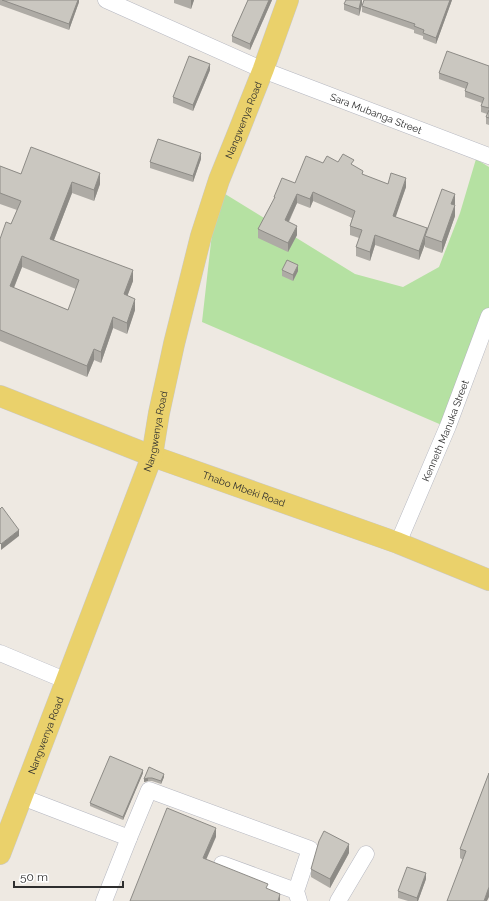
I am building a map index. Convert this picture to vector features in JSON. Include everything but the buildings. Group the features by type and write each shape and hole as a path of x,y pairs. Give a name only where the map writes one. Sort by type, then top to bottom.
{"main road":[{"name":"Nangwenya Road","path":"0,854 152,456 159,413 174,344 201,236 219,180 263,70 288,0"},
{"name":"Thabo Mbeki Road","path":"0,396 152,456 398,543 489,580"}],"street":[{"name":"Sara Mubanga Street","path":"106,0 263,70 489,156"},
{"name":"Kenneth Manuka Street","path":"398,543 448,426 489,316"},
{"path":"0,652 67,681"},
{"path":"104,901 149,790 310,849 298,896 222,864"},
{"path":"22,797 129,838"},
{"path":"338,901 366,854"}],"green space":[{"path":"476,159 489,167 489,310 444,426 202,322 217,189 355,274 403,287 439,267 460,213"}]}
